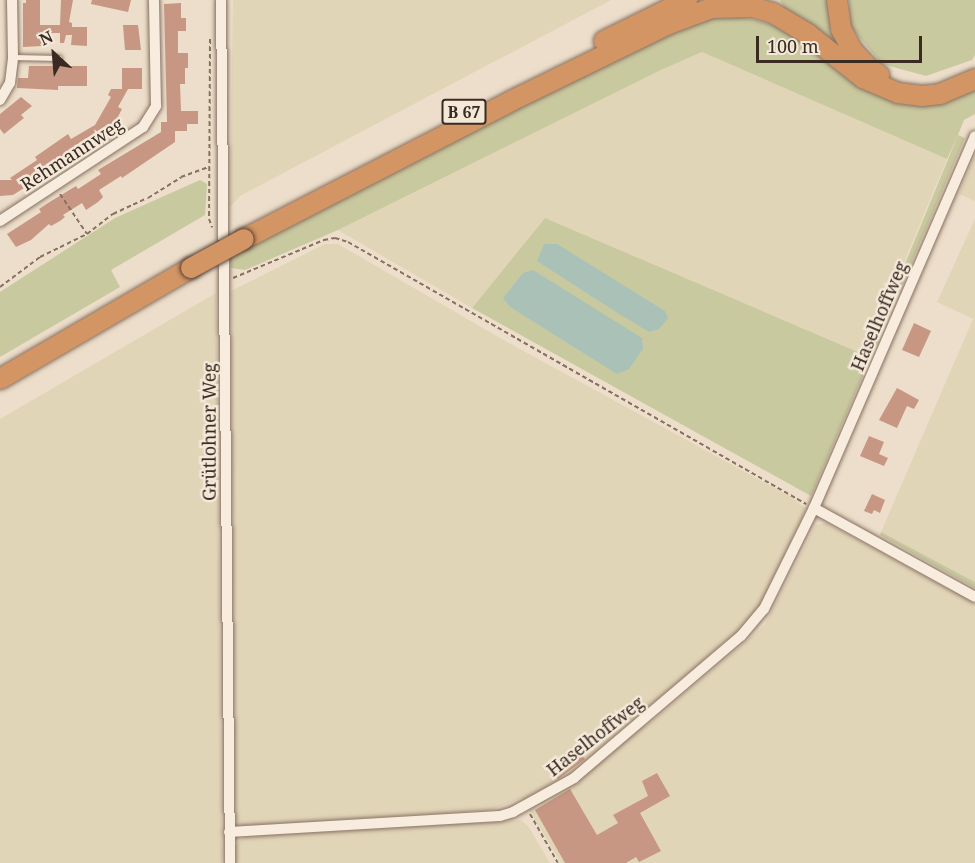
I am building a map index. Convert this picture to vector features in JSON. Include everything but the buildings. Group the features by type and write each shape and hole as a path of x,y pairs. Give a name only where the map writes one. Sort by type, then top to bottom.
{"highway":[{"name":"B 67","path":"0,379 190,263 236,232 412,138 687,0"},
{"name":"B 67","path":"236,232 510,101 703,0"},
{"path":"837,0 841,29 852,50 870,69 888,80 913,87 929,87 957,80 975,70"},
{"path":"510,101 695,13 732,6 752,7 790,21 863,78 898,93 922,96 940,94 975,79"},
{"name":"B 67","path":"0,368 190,263"}],"street":[{"path":"0,100 10,83 13,57 12,0"},
{"name":"Rehmannweg","path":"0,221 54,183 143,127 156,106 154,0"},
{"name":"Grütlohner Weg","path":"222,0 236,232 225,280 230,863"},
{"name":"Haselhoffweg","path":"229,832 500,816 525,806 574,778 741,636 764,609 814,508 975,136"},
{"path":"814,508 975,597"}],"lane":[{"path":"13,57 59,58"}],"path":[{"path":"210,36 209,219 213,229 236,232"},
{"path":"0,287 40,257 87,234 113,214 148,198 181,177 209,167"},
{"path":"54,183 87,234"},
{"path":"225,280 249,274 324,240 335,238 814,508"},
{"path":"525,806 558,863"}],"shaded area":[{"path":"233,0 611,0 240,196 230,207"},
{"path":"702,52 947,159 865,356 545,218 472,308 338,230 661,70"},
{"path":"975,156 975,201 959,194"},
{"path":"975,219 975,582 881,532 973,319 937,302"},
{"path":"325,244 338,244 507,342 793,498 806,509 759,607 746,624 619,732 648,725 764,626 816,525 826,523 975,603 975,863 561,863 522,798 491,810 242,826 236,820 231,291"},
{"path":"544,244 557,244 665,311 668,318 659,329 649,332 537,261"},
{"path":"533,270 642,338 643,349 629,369 617,374 510,307 503,298 523,273"},
{"path":"216,293 222,863 0,863 0,419"},
{"path":"521,820 528,826 550,863 236,863 235,847 240,840 250,836"}],"green space":[{"path":"780,0 831,0 857,65 785,10"},
{"path":"849,0 975,0 975,55 972,60 926,76 882,64 850,26"},
{"path":"737,15 783,28 840,73 872,90 975,85 975,114 964,120 947,159 702,52 661,70 338,230 245,270 231,268 230,258 247,247 689,20"},
{"path":"958,135 965,138 811,496 472,308 545,218 867,356"},
{"path":"200,180 207,184 205,215 111,270 120,287 0,357 0,292 115,218"},
{"path":"881,532 975,582 975,588 880,535"}]}
